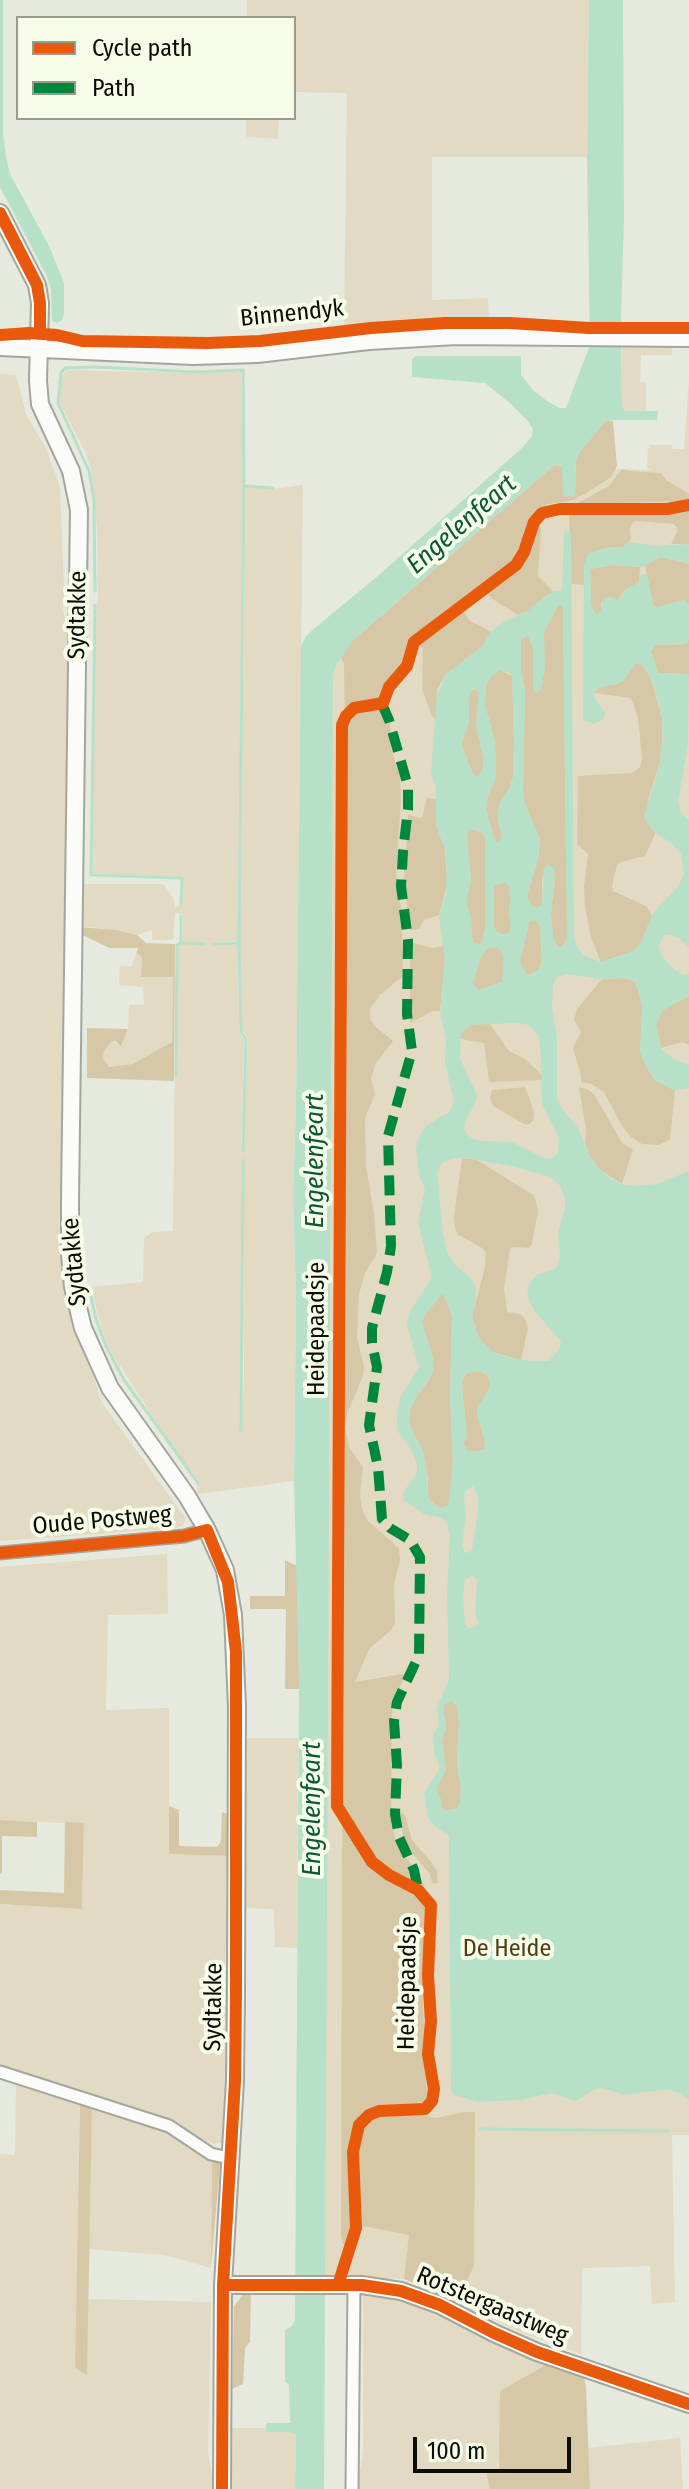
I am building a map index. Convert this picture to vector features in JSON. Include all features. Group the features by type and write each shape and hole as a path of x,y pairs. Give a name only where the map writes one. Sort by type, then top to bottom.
{"street":[{"name":"Sydtakke","path":"0,213 37,285 40,303 40,404 71,471 79,510 70,1200 73,1287 83,1328 110,1388 187,1496 207,1530 228,1582 236,1652 235,2081 223,2285 222,2489"},
{"name":"Binnendyk","path":"0,347 39,341 172,356 219,356 420,338 689,338"},
{"name":"Oude Postweg","path":"0,1553 184,1536 207,1530"},
{"path":"0,2072 169,2126 211,2154 229,2158"},
{"name":"Rotstergaastweg","path":"223,2285 381,2287 424,2298 537,2352 689,2404"},
{"path":"352,2489 354,2286"}],"green space":[{"path":"247,0 589,0 587,157 432,157 432,300 488,298 489,319 344,326 347,93 296,92 296,16 247,16"},
{"path":"246,120 279,120 278,139 246,137"},
{"path":"622,344 672,345 672,355 641,355 640,382 646,383 646,411 625,411 622,406"},
{"path":"68,370 241,372 243,488 238,941 213,944 238,945 239,1033 244,1040 241,1150 244,1151 248,1038 242,1030 240,943 246,487 274,489 303,485 293,1198 296,1296 294,1481 198,1494 200,1482 171,1445 108,1347 97,1312 92,1287 143,1282 144,1238 153,1232 173,1231 176,962 179,945 204,943 183,942 183,914 175,913 173,940 152,940 152,930 137,935 80,926 80,884 163,884 174,899 175,907 182,905 183,877 93,873 93,655 98,597 97,528 91,469 60,403 59,389 63,374","holes":["243,1159 244,1373 242,1434"]},
{"path":"0,374 16,375 27,417 46,448 60,487 63,609 71,648 72,1312 102,1403 186,1519 177,1528 0,1541"},
{"name":"De Heide","path":"689,378 689,2135 672,2135 675,2302 652,2304 650,2266 582,2268 581,2354 522,2333 457,2302 474,2266 474,2131 404,2279 368,2278 367,2275 343,2277 343,2274 325,2277 323,2274 330,673 351,638 583,468 651,470 647,468 650,445 672,445 672,449 684,449"},
{"path":"138,948 173,977 172,1042 132,1064 109,1067 103,1058 104,1052 111,1042 121,1045 128,1029 129,1005 144,1005 143,987 119,985 120,966 131,967"},
{"path":"167,1554 168,1614 108,1615 106,1710 169,1708 169,1854 232,1856 227,2120 223,2142 213,2144 155,2117 0,2067 0,1904 82,1909 84,1824 0,1820 0,1567"},
{"path":"247,1738 298,1738 297,1948 275,1947 274,1909 246,1908"},
{"path":"16,2084 80,2104 75,2368 87,2374 88,2299 211,2302 208,2452 214,2489 0,2489 0,2154 15,2155"},
{"path":"92,2108 178,2136 212,2159 211,2268 164,2255 89,2249"},
{"path":"363,2293 401,2297 553,2361 498,2463 499,2472 486,2472 490,2489 358,2489 363,2448"},
{"path":"232,2428 266,2428 266,2432 296,2435 295,2489 230,2489"},
{"path":"680,2438 683,2489 590,2489 588,2448"}],"shaded area":[{"path":"606,420 613,421 617,466 611,477 585,494 570,501 548,504 536,513 516,558 413,638 405,660 386,690 391,748 400,777 396,872 402,916 403,976 380,995 370,1009 370,1019 393,1041 376,1063 371,1078 375,1094 365,1118 366,1166 377,1253 365,1273 359,1294 357,1338 364,1366 363,1376 347,1414 345,1428 349,1447 363,1467 362,1509 368,1521 399,1548 400,1560 394,1584 395,1624 369,1649 355,1682 407,1673 392,1701 391,1824 399,1850 419,1873 427,1902 423,2001 427,2097 424,2102 372,2108 357,2120 351,2142 351,2235 345,2250 341,2235 345,731 344,663 341,658 353,640 554,465 562,466 575,497 578,454"},
{"path":"622,469 661,473 666,480 689,494 689,501 576,504 609,486"},
{"path":"689,507 689,544 671,544 678,530 674,524 633,522 629,542 622,547 606,548 584,564 584,585 571,584 569,511"},
{"path":"538,523 541,530 538,576 553,591 518,615 491,598 485,590 524,558"},
{"path":"661,557 689,564 689,603 684,600 653,606 645,565"},
{"path":"612,565 640,567 639,582 624,591 618,600 601,603 601,611 596,615 591,605 590,569"},
{"path":"558,605 563,607 567,939 562,947 558,947 553,939 551,913 555,878 542,876 542,905 538,908 532,907 528,898 540,839 523,792 525,690 521,671 521,640 528,635 533,648 543,645 544,632"},
{"path":"462,608 469,620 491,632 483,646 445,675 437,690 437,720 432,716 422,689 423,649 418,644"},
{"path":"689,640 689,674 658,673 652,647 684,644"},
{"path":"635,663 641,664 651,678 662,719 662,756 648,799 647,823 656,832 645,856 617,865 612,886 613,891 646,906 652,915 642,941 634,951 601,962 591,938 585,906 588,854 577,844 578,776 632,773 640,767 638,717 631,698 594,693 600,686 618,684"},
{"path":"500,670 512,676 514,742 513,777 510,788 501,800 498,820 502,838 498,842 495,841 486,810 496,771 495,742 485,706 486,685 490,677"},
{"path":"476,689 479,693 476,725 483,756 483,768 478,777 473,774 461,744 469,723 469,699 472,690"},
{"path":"427,798 436,799 436,824 445,850 447,885 439,915 424,920 419,929 410,930 404,879 408,815 422,818"},
{"path":"474,829 483,833 485,838 485,928 482,945 474,943 466,903 471,878 467,838 468,832"},
{"path":"504,882 509,885 511,928 504,935 494,927 494,886"},
{"path":"535,919 540,927 542,960 539,970 528,975 521,967 520,960 530,920"},
{"path":"80,927 137,935 146,943 175,944 174,1081 87,1078 87,1028 128,1029 121,1046 115,1041 111,1042 104,1052 103,1058 109,1067 132,1064 172,1042 173,977 141,977 142,957 137,953 138,948 110,948 80,934"},
{"path":"410,942 432,948 444,946 445,960 440,1011 433,1011 410,1023"},
{"path":"496,947 504,959 502,983 478,990 473,983 480,958 488,948"},
{"path":"602,979 635,981 643,1005 640,1051 646,1067 656,1081 675,1090 670,1140 659,1145 642,1144 631,1137 604,1092 581,1082 573,1048 581,1032 574,1020 577,1009"},
{"path":"689,996 689,1045 682,1042 661,1048 656,1025 659,1015"},
{"path":"489,1023 509,1051 525,1059 542,1075 542,1080 489,1082 484,1043 461,1039 461,1033 470,1025"},
{"path":"525,1087 534,1112 534,1118 526,1125 493,1106 490,1098 492,1090"},
{"path":"579,1087 594,1094 622,1143 633,1149 622,1184 599,1169 589,1155"},
{"path":"462,1158 477,1160 533,1195 536,1201 538,1211 532,1244 529,1248 510,1249 504,1289 507,1312 520,1314 528,1328 521,1360 493,1352 479,1338 472,1317 486,1253 457,1234 455,1228"},
{"path":"443,1293 452,1316 450,1397 453,1462 448,1506 439,1508 428,1498 423,1451 409,1419 417,1396 430,1378 433,1359 422,1322"},
{"path":"477,1371 486,1374 490,1381 490,1389 477,1414 485,1441 484,1450 468,1452 463,1443 467,1437 462,1386 463,1378 468,1373"},
{"path":"285,1560 298,1567 299,1689 285,1689 286,1609 250,1609 250,1596 285,1596"},
{"path":"451,1700 457,1706 459,1722 457,1763 461,1789 460,1803 456,1809 445,1811 436,1788 446,1770 442,1741 446,1728 443,1706"},
{"path":"169,1806 179,1810 179,1846 217,1847 221,1841 222,1812 232,1816 232,1856 169,1854"},
{"path":"399,1811 405,1815 412,1840 437,1871 438,1883 433,1884 430,1874 404,1840"},
{"path":"0,1820 37,1822 37,1837 2,1836 0,1874"},
{"path":"65,1822 84,1823 82,1909 0,1904 0,1890 64,1893"},
{"path":"80,2104 92,2108 87,2375 75,2368"},
{"path":"475,2112 474,2266 457,2302 404,2279 409,2235 363,2226 357,2195 357,2143 364,2125 376,2115 419,2114 435,2118"},
{"path":"212,2159 220,2164 211,2268"},
{"path":"251,2292 250,2342 245,2348 243,2384 232,2389 234,2306 244,2293"},
{"path":"553,2361 583,2372 590,2489 490,2489 486,2472 499,2471 500,2391"}],"water":[{"path":"0,0 3,0 3,132 6,157 10,174 49,246 64,283 64,314 57,323 52,321 51,289 47,276 0,187"},
{"name":"Engelenfeart","path":"589,0 623,0 622,406 625,411 658,411 657,420 606,420 578,454 575,497 563,496 562,466 554,465 353,640 335,667 333,676 324,2489 295,2489 296,2435 266,2432 266,2423 290,2423 289,2385 285,2381 285,2330 295,2320 299,1680 294,1481 296,1296 293,1198 301,646 306,636 379,575 532,436 533,429 527,420 485,383 412,377 412,360 415,356 521,356 521,375 533,390 547,401 566,408 590,345 587,157"},
{"name":"De Heide","path":"564,531 571,533 574,935 583,955 601,962 634,951 642,941 653,913 678,887 684,874 681,854 652,830 644,817 658,770 663,738 656,693 651,678 641,664 635,664 618,684 596,688 594,697 605,713 604,719 594,724 583,720 584,564 589,553 622,547 629,542 656,546 689,544 689,564 661,557 642,567 612,565 590,569 591,605 596,615 601,611 603,598 619,600 624,591 639,582 641,574 647,575 653,606 684,600 689,603 689,641 656,645 651,652 658,673 689,674 688,744 678,802 681,813 689,821 689,947 679,938 664,935 658,947 663,958 675,970 683,975 689,974 689,996 663,1010 656,1025 661,1049 689,1065 689,1088 673,1090 656,1081 646,1067 640,1051 642,1005 635,981 566,974 557,977 553,984 552,1007 557,1038 557,1099 578,1128 589,1155 599,1169 611,1179 638,1186 657,1184 689,1171 689,2100 668,2089 624,2095 602,2088 576,2101 552,2093 519,2100 477,2102 455,2095 451,2090 449,1835 428,1818 424,1793 439,1770 433,1734 439,1725 437,1709 449,1680 447,1594 450,1534 441,1518 424,1514 404,1500 403,1493 417,1473 417,1464 397,1430 397,1416 400,1398 419,1367 407,1325 409,1313 432,1278 418,1223 425,1189 419,1174 416,1149 426,1126 449,1112 454,1102 445,1062 446,1039 440,1011 445,960 439,915 446,894 447,870 445,850 436,824 436,788 431,772 437,697 445,675 483,646 491,632 553,591 562,591","holes":["558,605 562,605 567,939 562,947 557,947 553,939 551,913 555,868 547,865 544,869 542,905 532,907 528,898 540,839 523,792 525,690 521,671 521,640 528,635 533,648 533,691 537,693 541,689 545,669 544,632","500,670 512,676 513,777 497,812 502,838 498,842 495,841 486,810 496,771 495,742 485,706 486,685 490,677","476,689 479,693 476,725 483,756 483,768 478,777 473,774 461,744 469,723 472,690","474,829 483,832 485,838 485,928 481,945 474,943 472,938 466,903 471,879 467,838 468,832","504,882 509,885 511,929 504,935 496,931 494,886","535,920 540,927 542,960 539,970 528,975 521,967 530,921","488,948 500,949 504,959 502,982 478,990 473,983 480,958","470,1025 529,1025 538,1035 542,1104 559,1138 558,1153 546,1159 512,1142 482,1141 467,1135 465,1121 477,1095 460,1059 461,1033","452,1158 516,1167 551,1177 560,1186 565,1199 558,1233 560,1256 556,1268 537,1275 527,1291 537,1314 561,1341 559,1350 549,1361 508,1357 493,1352 479,1338 472,1317 476,1288 447,1253 437,1172 442,1163","443,1293 452,1316 450,1397 453,1462 448,1506 439,1508 428,1498 423,1451 409,1419 417,1396 434,1371 422,1322","477,1371 486,1374 490,1381 477,1414 485,1441 484,1450 469,1452 463,1443 467,1437 463,1377","473,1486 478,1497 478,1512 472,1550 468,1553 462,1546 465,1491","473,1575 477,1580 475,1613 479,1624 469,1629 465,1624 465,1580","451,1701 457,1706 459,1722 457,1763 461,1789 460,1803 456,1809 445,1811 441,1807 437,1788 446,1770 442,1741 446,1728 443,1706"]}],"waterway":[{"path":"95,591 94,500 89,471 58,403 61,373 65,368 95,367 196,372 243,370 239,943 241,1032 246,1039 243,1150"},
{"path":"244,486 273,488"},
{"path":"95,605 91,875 182,878 181,904"},
{"path":"176,1075 177,945 181,943 181,916"},
{"path":"181,943 203,944"},
{"path":"214,944 238,943"},
{"path":"241,1431 243,1160"},
{"path":"89,1287 106,1346 124,1380 198,1483"},
{"path":"480,2129 669,2131"}],"marked path":[{"path":"382,704 408,786 401,886 408,940 407,1014 412,1051 388,1136 391,1246 372,1328 377,1367 369,1425 378,1467 382,1519 410,1540 420,1557 419,1655 397,1702 394,1721 397,1765 395,1814 399,1837 414,1870 418,1890"}],"cycle path":[{"path":"0,213 37,285 40,333"},
{"path":"0,335 29,333 82,341 208,343 445,323 689,328"},
{"name":"Heidepaadsje","path":"338,2285 356,2228 353,2152 359,2125 369,2115 379,2111 425,2109 432,2101 434,2089 428,2054 431,1905 418,1890 372,1862 337,1806 342,725 354,708 383,703 389,687 407,666 414,642 516,565 534,522 542,513 560,509 667,509 689,505"},
{"path":"0,1553 184,1536 207,1530 228,1582 236,1652 236,1991 235,2081 223,2285 222,2489"},
{"path":"223,2285 362,2285 401,2291 440,2305 537,2352 689,2404"}]}
